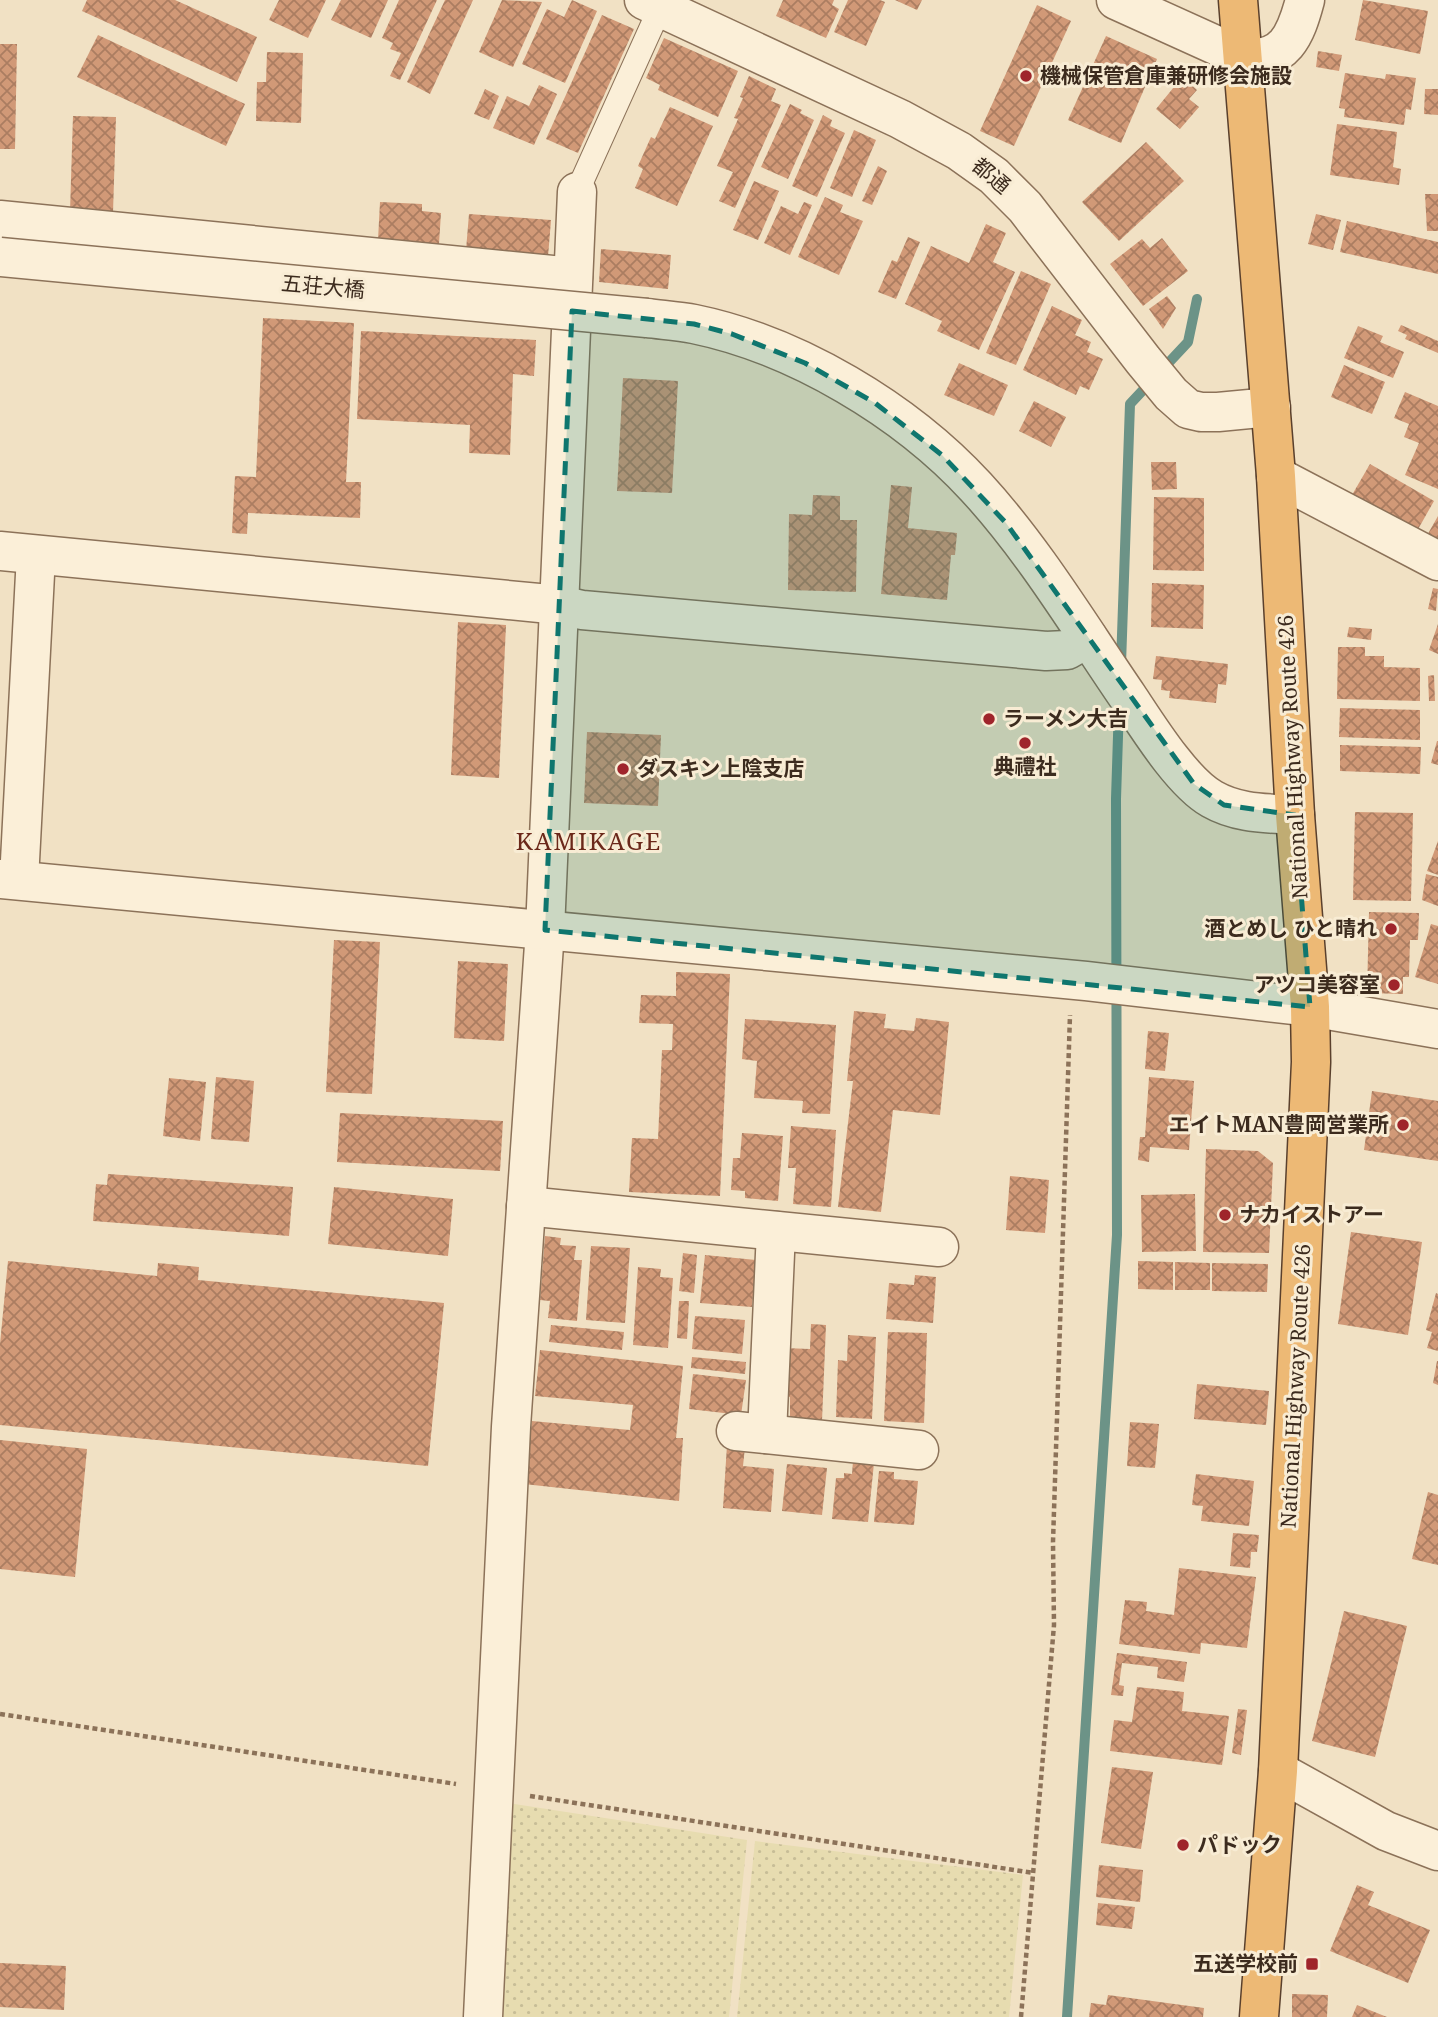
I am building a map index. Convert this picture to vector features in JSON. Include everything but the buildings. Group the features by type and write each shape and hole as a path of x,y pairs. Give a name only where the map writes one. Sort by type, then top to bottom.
{"highway":[{"name":"National Highway Route 426","path":"1238,0 1276,476 1295,815 1310,1007 1311,1062 1278,1771 1259,2017"}],"street":[{"path":"1116,0 1242,57 1262,58 1284,47 1297,27 1305,0"},
{"name":"都通","path":"652,4 862,100 977,163 1025,207 1143,360 1171,394 1188,409 1201,412 1271,407"},
{"path":"482,2017 511,1427 545,930 577,192"},
{"path":"0,220 573,277"},
{"name":"五荘大橋","path":"0,257 647,318 694,324 769,347 841,381 907,426 975,486 1006,523 1177,765 1209,797 1241,810 1295,815"},
{"path":"1276,476 1438,561"},
{"path":"1092,644 1058,652 582,610 560,605 18,553 9,879 1079,981 1310,1007 1438,1029"},
{"path":"526,1206 939,1247"},
{"path":"776,1231 751,1432 919,1450"},
{"path":"1278,1771 1386,1831 1438,1851"}],"lane":[{"path":"577,192 652,4"}],"path":[{"path":"1021,2017 1054,1625 1053,1542 1079,981"},
{"path":"0,1714 1034,1872"}],"highlighted area":[{"path":"572,311 694,324 732,334 805,363 875,403 942,455 1006,523 1194,784 1224,805 1295,815 1310,1007 545,930"}],"shaded area":[{"path":"502,1802 747,1840 729,2017 494,2017"},
{"path":"755,1841 1023,1875 1009,2017 737,2017"}],"waterway":[{"path":"1121,664 1130,404 1188,342 1197,299"},
{"path":"1067,2017 1117,1235 1116,799 1119,705"}],"place":[{"name":"機械保管倉庫兼研修会施設","path":"1026,76"},
{"name":"ラーメン大吉","path":"989,719"},
{"name":"典禮社","path":"1025,743"},
{"name":"ダスキン上陰支店","path":"623,769"},
{"name":"酒とめし ひと晴れ","path":"1391,929"},
{"name":"アツコ美容室","path":"1394,985"},
{"name":"エイトMAN豊岡営業所","path":"1403,1125"},
{"name":"ナカイストアー","path":"1225,1215"},
{"name":"パドック","path":"1183,1845"},
{"name":"五送学校前","path":"1312,1964"}],"district":[{"name":"KAMIKAGE","path":"589,842"}]}
